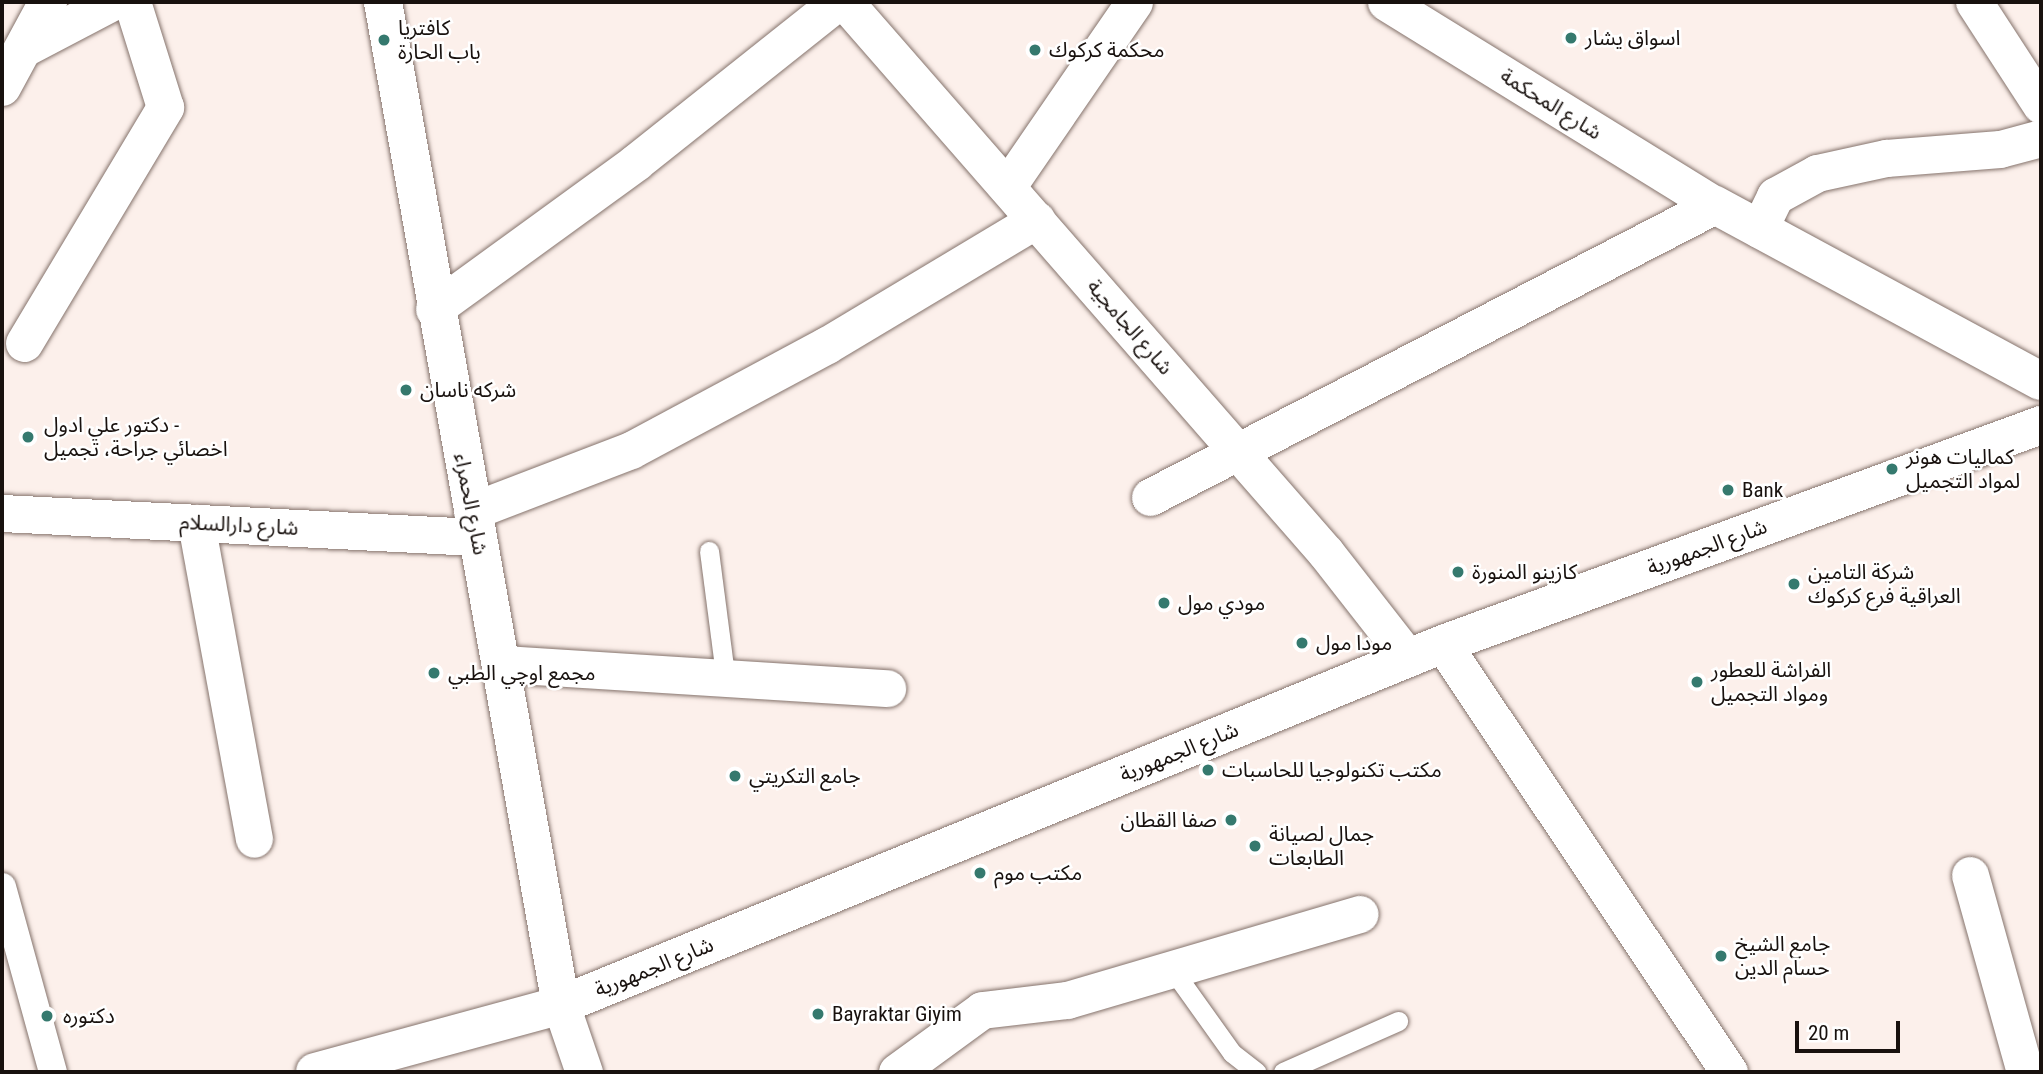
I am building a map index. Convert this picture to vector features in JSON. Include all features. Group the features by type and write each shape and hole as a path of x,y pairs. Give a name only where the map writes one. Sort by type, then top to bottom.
{"street":[{"path":"2,87 48,2"},
{"path":"24,48 112,2"},
{"path":"24,343 165,107 132,2"},
{"name":"شارع الحمراء","path":"383,2 434,309 502,664 561,1005"},
{"path":"434,309 636,162 837,2"},
{"name":"شارع الجامجية","path":"845,2 1335,563 1425,651 1729,1072"},
{"path":"1007,187 1134,2"},
{"name":"شارع المحكمة","path":"1386,2 1715,205"},
{"path":"1974,2 2041,105"},
{"path":"1759,229 1775,196 1816,173 1886,158 2000,149 2041,138"},
{"path":"1150,497 1715,205 2041,381"},
{"path":"474,524 631,450 827,345 1036,220"},
{"name":"شارع الجمهورية","path":"314,1072 561,1005 1425,651 2041,425"},
{"name":"شارع دارالسلام","path":"2,513 197,523 474,524"},
{"path":"197,523 254,839"},
{"path":"502,664 725,675 887,688"},
{"path":"1970,875 2025,1072"},
{"path":"2,887 53,1072"},
{"path":"897,1072 982,1010 1067,1000 1360,914"},
{"path":"561,1005 584,1072"}],"lane":[{"path":"709,551 725,675"},
{"path":"1172,969 1232,1052 1256,1072"},
{"path":"1283,1072 1398,1021"}],"place":[{"name":"اسواق يشار","path":"1571,38"},
{"name":"كافتريا باب الحارة","path":"384,40"},
{"name":"محكمة كركوك","path":"1035,50"},
{"name":"شرکە ناسان","path":"406,390"},
{"name":"دكتور علي ادول - اخصائي جراحة، تجميل","path":"28,437"},
{"name":"كماليات هونر لمواد التجميل","path":"1892,469"},
{"name":"Bank","path":"1728,490"},
{"name":"كازينو المنورة","path":"1458,572"},
{"name":"شركة التامين العراقية فرع كركوك","path":"1794,584"},
{"name":"مودي مول","path":"1164,603"},
{"name":"مودا مول","path":"1302,643"},
{"name":"مجمع اوچي الطبي","path":"434,673"},
{"name":"الفراشة للعطور ومواد التجميل","path":"1697,682"},
{"name":"مكتب تكنولوجيا للحاسبات","path":"1208,770"},
{"name":"جامع التكريتي","path":"735,776"},
{"name":"صفا القطان","path":"1231,820"},
{"name":"جمال لصيانة الطابعات","path":"1255,846"},
{"name":"مكتب موم","path":"980,873"},
{"name":"جامع الشيخ حسام الدين","path":"1721,956"},
{"name":"Bayraktar Giyim","path":"818,1014"},
{"name":"دكتوره","path":"47,1016"}]}
